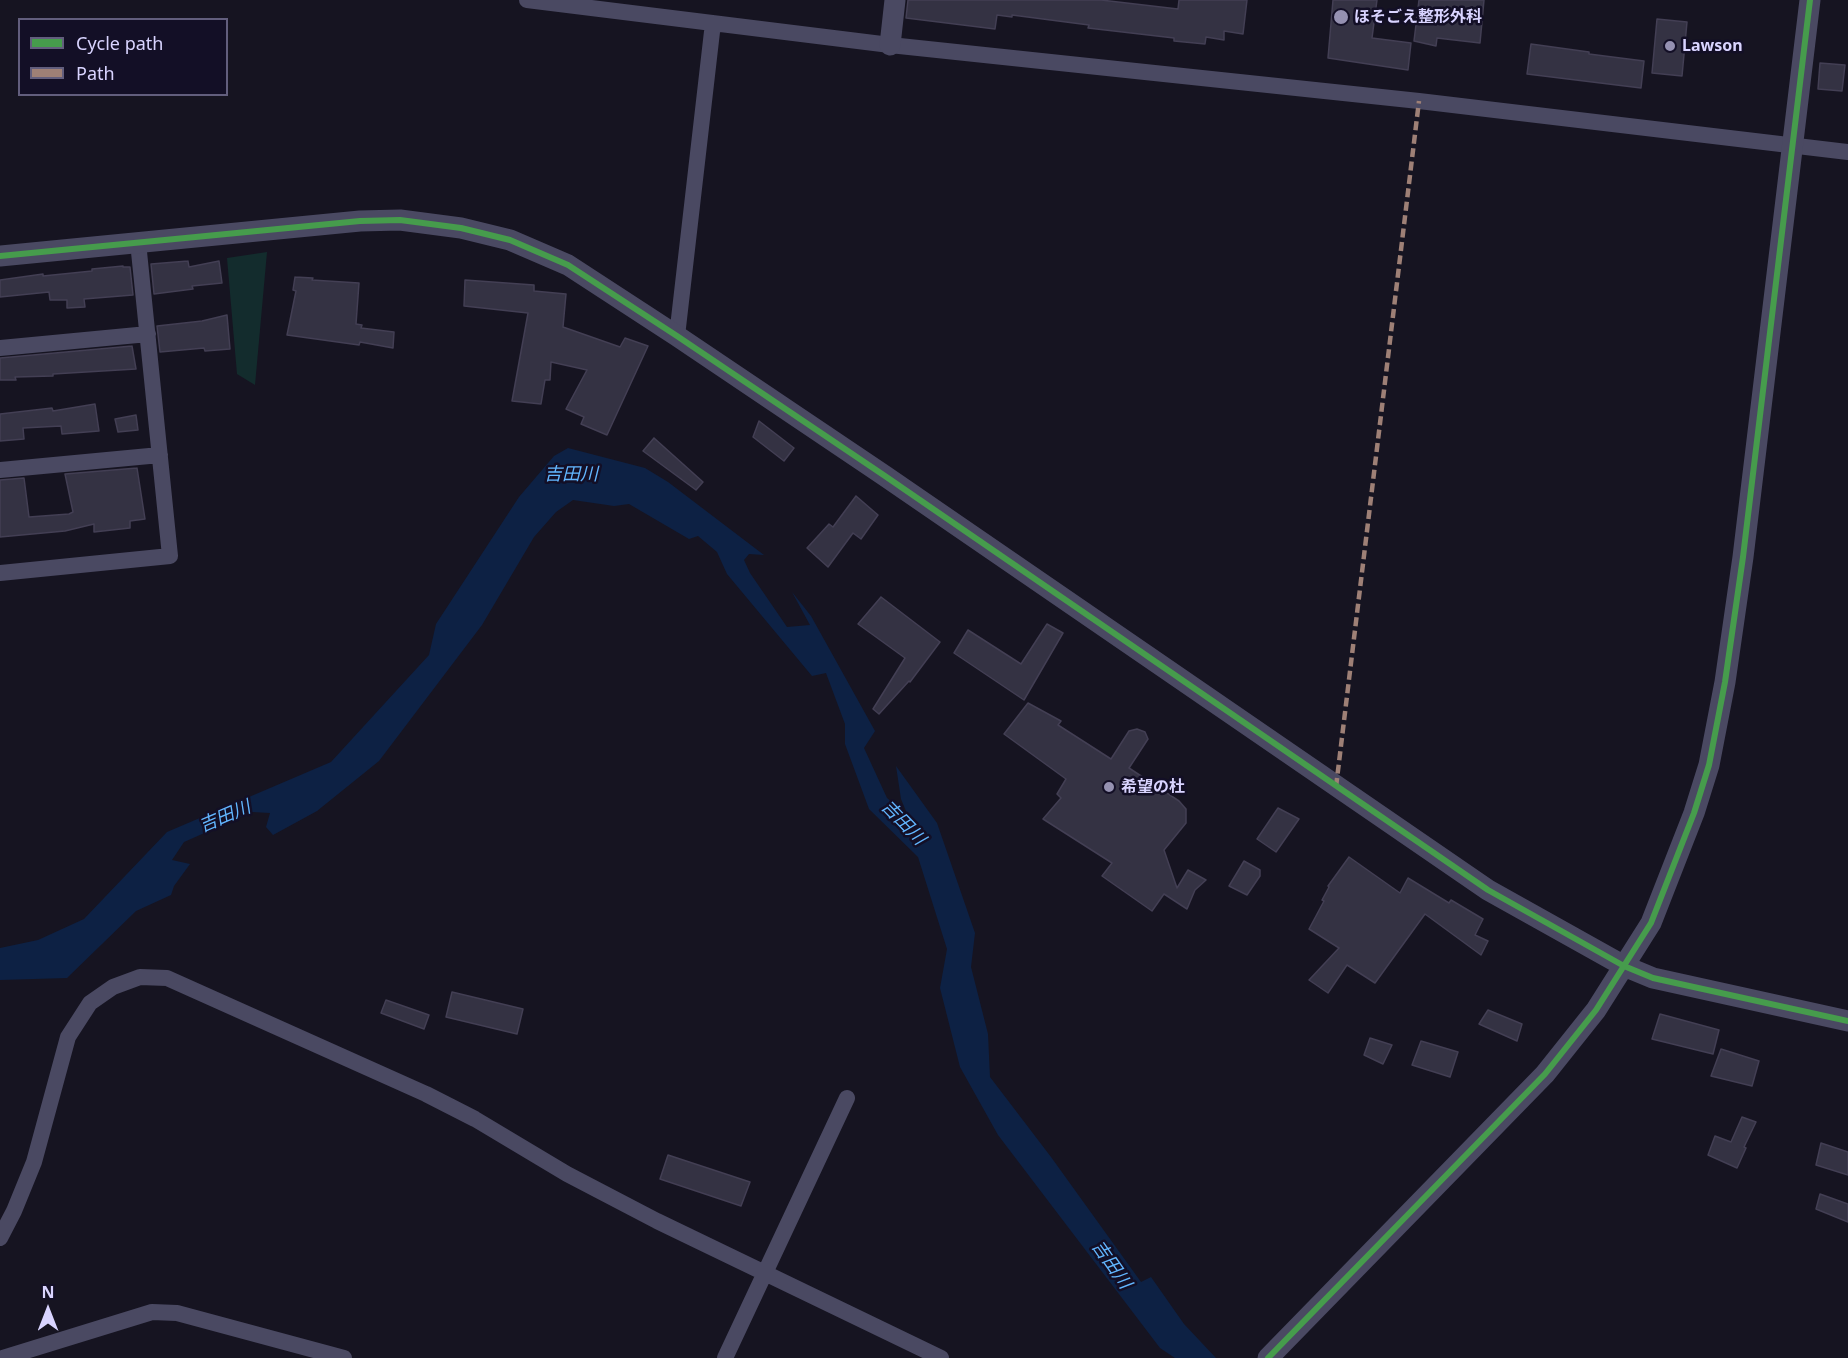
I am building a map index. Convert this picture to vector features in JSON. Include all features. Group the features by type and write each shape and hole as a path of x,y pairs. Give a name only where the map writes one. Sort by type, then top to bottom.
{"street":[{"path":"527,0 890,45 1407,100 1848,152"},
{"path":"890,45 895,0"},
{"path":"1268,1358 1545,1074 1596,1010 1651,923 1694,813 1709,765 1725,682 1742,568 1810,0"},
{"path":"677,336 713,23"},
{"path":"0,256 360,221 400,220 461,228 510,240 568,265 677,336 1488,890 1624,966 1653,978 1848,1021"},
{"path":"0,573 170,556 138,242"},
{"path":"0,348 148,334"},
{"path":"0,470 160,455"},
{"path":"0,1238 34,1162 68,1037 90,1003 113,987 140,976 167,978 426,1094 475,1119 567,1174 657,1221 941,1358"},
{"path":"725,1358 847,1098"},
{"path":"3,1358 152,1312 177,1313 344,1358"}],"green space":[{"path":"267,252 255,385 237,374 227,258"}],"water":[{"name":"吉田川","path":"568,448 645,468 668,482 764,555 749,554 744,560 750,573 787,627 810,625 792,592 811,616 875,731 864,748 887,798 908,816 901,799 896,766 937,823 975,933 971,967 988,1034 990,1077 1141,1282 1151,1277 1184,1324 1216,1358 1175,1358 1160,1348 998,1135 960,1067 940,988 947,949 918,857 869,809 845,744 845,724 826,673 812,676 727,574 717,552 698,536 689,539 629,504 614,506 573,500 556,512 534,537 482,625 379,761 317,811 273,835 266,827 270,813 252,812 184,842 172,860 190,864 174,886 171,895 136,911 67,978 0,980 0,948 38,940 84,919 167,832 331,762 429,655 436,624 519,497 554,456"}],"building":[{"path":"908,0 1101,0 1178,9 1179,0 1247,0 1243,34 1224,31 1224,40 1206,37 1205,44 1012,15 1012,17 997,15 995,29 906,18"},
{"path":"1333,0 1377,0 1372,38 1411,43 1408,70 1328,58"},
{"path":"1419,0 1484,0 1480,43 1437,38 1436,46 1414,41"},
{"path":"1657,19 1687,22 1682,76 1652,73"},
{"path":"1531,44 1644,61 1641,88 1527,74"},
{"path":"1820,63 1845,65 1842,91 1818,89"},
{"path":"188,261 189,267 219,261 222,283 192,286 193,289 154,294 151,264"},
{"path":"130,267 133,295 84,299 85,307 67,308 67,300 50,300 49,292 0,297 0,280"},
{"path":"295,277 359,283 356,324 362,325 361,328 394,332 393,348 360,342 359,345 287,335 296,291 293,290"},
{"path":"465,280 534,285 534,291 566,294 563,327 620,347 625,338 648,346 607,435 581,424 584,417 566,409 587,370 551,362 550,380 545,380 541,404 512,401 528,313 464,306"},
{"path":"227,315 230,349 205,351 204,348 160,352 157,326 202,321"},
{"path":"132,346 136,369 0,380 0,358"},
{"path":"95,404 99,431 62,434 61,426 23,428 24,439 0,441 0,414 52,408 53,411"},
{"path":"136,415 138,430 118,432 115,419"},
{"path":"759,421 794,448 784,461 753,437"},
{"path":"654,438 703,482 696,490 643,451"},
{"path":"137,468 145,519 130,521 130,528 94,532 94,524 65,531 0,537 0,480 24,478 29,517 69,514 73,512 65,474"},
{"path":"856,496 878,515 861,539 853,533 828,567 807,548 829,524 833,527"},
{"path":"881,597 940,642 910,682 879,714 873,709 905,658 858,624"},
{"path":"1047,624 1063,633 1024,700 954,653 968,630 1021,664"},
{"name":"希望の杜","path":"1028,703 1061,721 1058,725 1111,759 1129,731 1137,729 1145,732 1148,739 1129,768 1179,801 1186,809 1186,823 1164,850 1177,888 1188,870 1206,880 1195,890 1187,909 1164,894 1152,911 1102,876 1112,863 1043,819 1061,798 1057,794 1066,779 1004,734"},
{"path":"1278,808 1299,819 1276,852 1257,839"},
{"path":"1349,857 1400,893 1408,878 1449,903 1451,900 1483,919 1475,935 1488,941 1481,955 1425,914 1375,983 1347,965 1328,993 1309,980 1339,948 1309,929 1324,901 1322,900 1328,886"},
{"path":"1244,861 1260,870 1260,876 1247,895 1229,886"},
{"path":"452,992 523,1009 517,1034 446,1017"},
{"path":"386,1000 429,1015 424,1029 381,1013"},
{"path":"1488,1010 1522,1024 1517,1041 1479,1024"},
{"path":"1660,1014 1719,1030 1713,1054 1652,1039"},
{"path":"1370,1038 1392,1045 1383,1064 1364,1055"},
{"path":"1421,1041 1458,1052 1450,1077 1412,1065"},
{"path":"1721,1049 1759,1061 1752,1086 1711,1076"},
{"path":"1742,1117 1756,1122 1737,1168 1708,1155 1715,1136 1731,1142"},
{"path":"1821,1143 1848,1152 1848,1175 1816,1165"},
{"path":"668,1155 750,1182 741,1206 660,1179"},
{"path":"1820,1194 1848,1204 1848,1222 1816,1209"}],"marked path":[{"path":"1336,787 1419,101"}],"cycle path":[{"path":"1268,1358 1545,1074 1596,1010 1651,923 1694,813 1709,765 1725,682 1743,557 1810,0"},
{"path":"0,256 360,221 400,220 461,228 510,240 568,265 677,336 1488,890 1624,966 1653,978 1848,1021"}],"place":[{"name":"ほそごえ整形外科","path":"1341,17"},
{"name":"Lawson","path":"1670,46"},
{"name":"希望の杜","path":"1109,787"}]}
